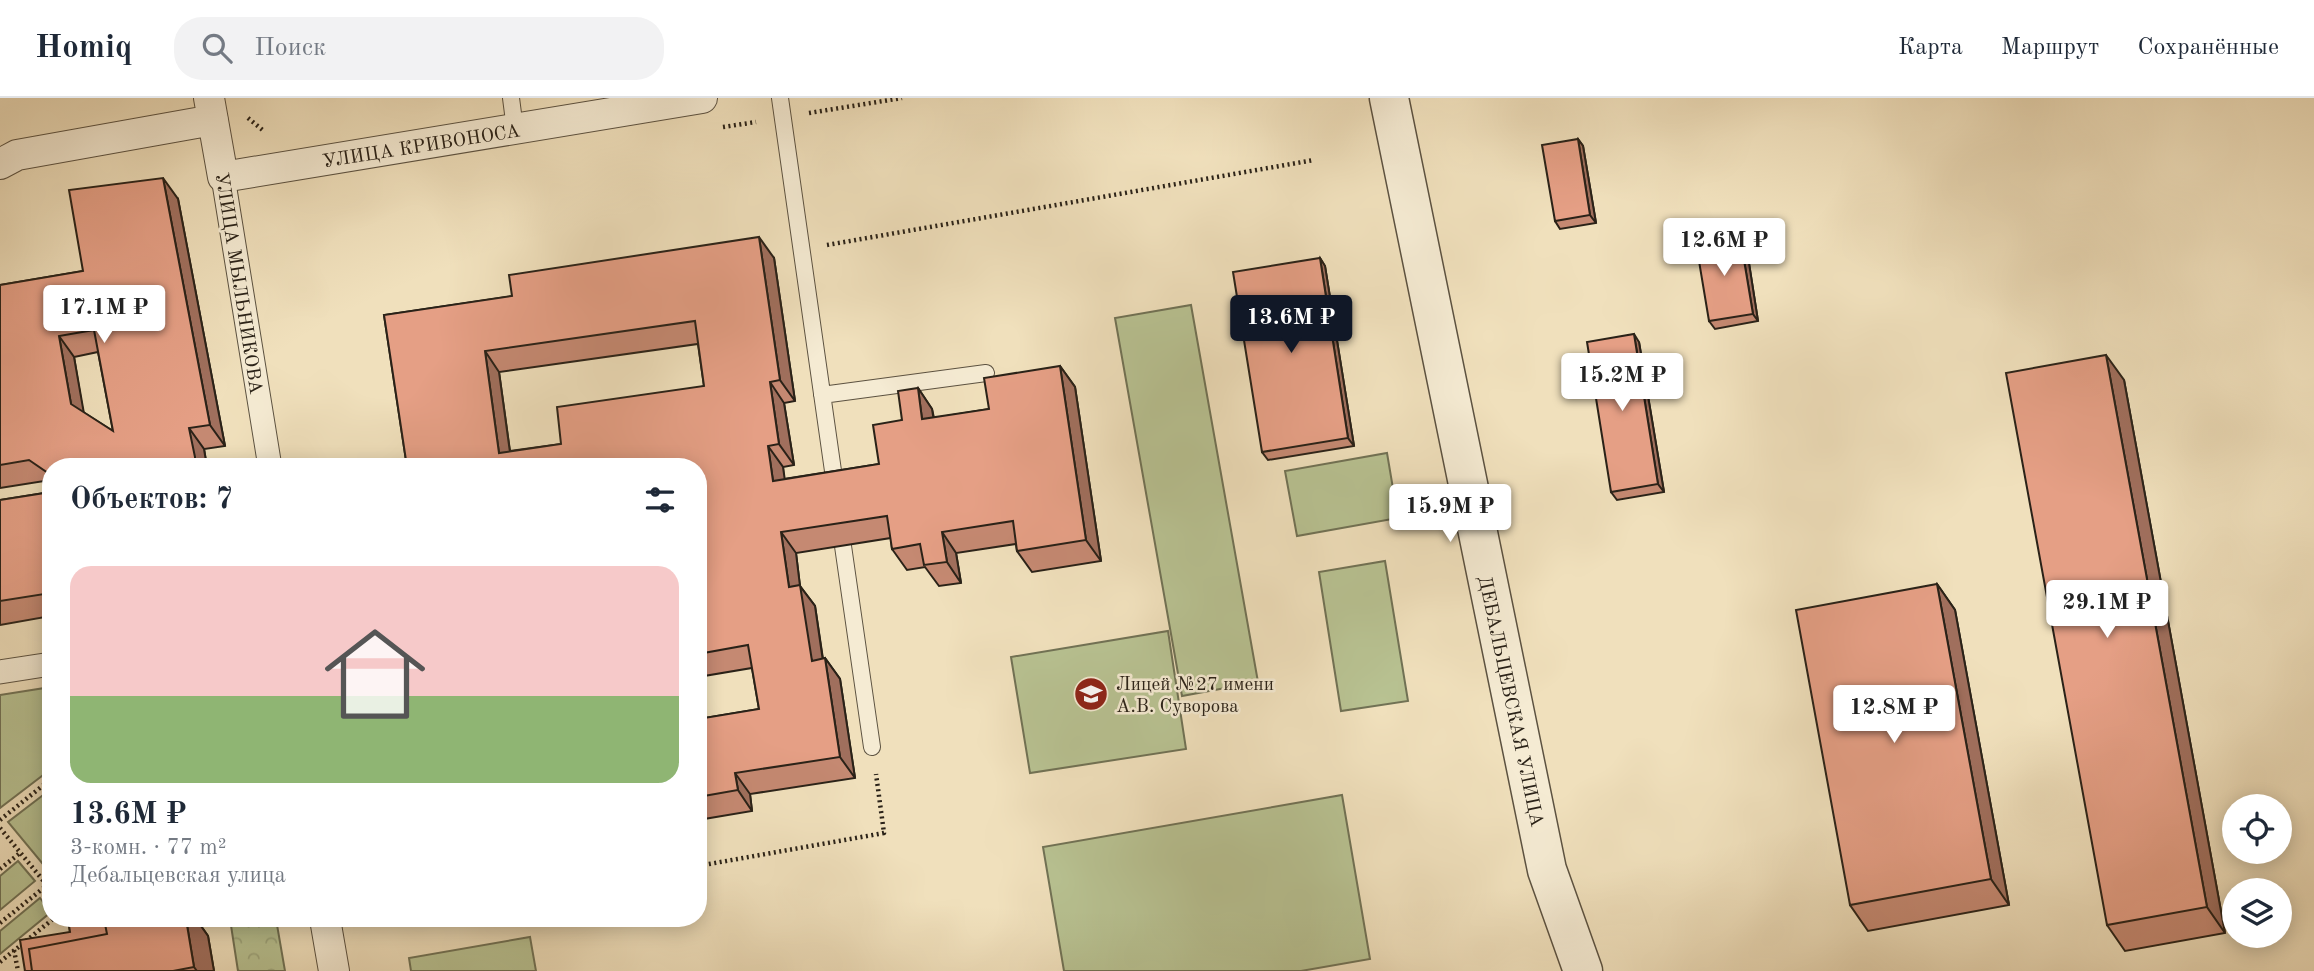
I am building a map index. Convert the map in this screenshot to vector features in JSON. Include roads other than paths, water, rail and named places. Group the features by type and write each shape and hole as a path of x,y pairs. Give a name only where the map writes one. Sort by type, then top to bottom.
{"street":[{"name":"УЛИЦА КРИВОНОСА","path":"223,177 702,98"},
{"name":"ДЕБАЛЬЦЕВСКАЯ УЛИЦА","path":"1389,98 1547,870 1583,971"},
{"path":"0,164 17,155 211,109"},
{"name":"УЛИЦА МЫЛЬНИКОВА","path":"211,109 269,458"},
{"path":"0,672 42,665"},
{"path":"326,927 334,971"}],"lane":[{"path":"511,98 515,129"},
{"path":"780,98 836,495"},
{"path":"822,395 986,373"},
{"path":"843,546 872,747"}],"place":[{"name":"Лицей №27 имени А.В. Суворова","path":"1091,694"}]}
